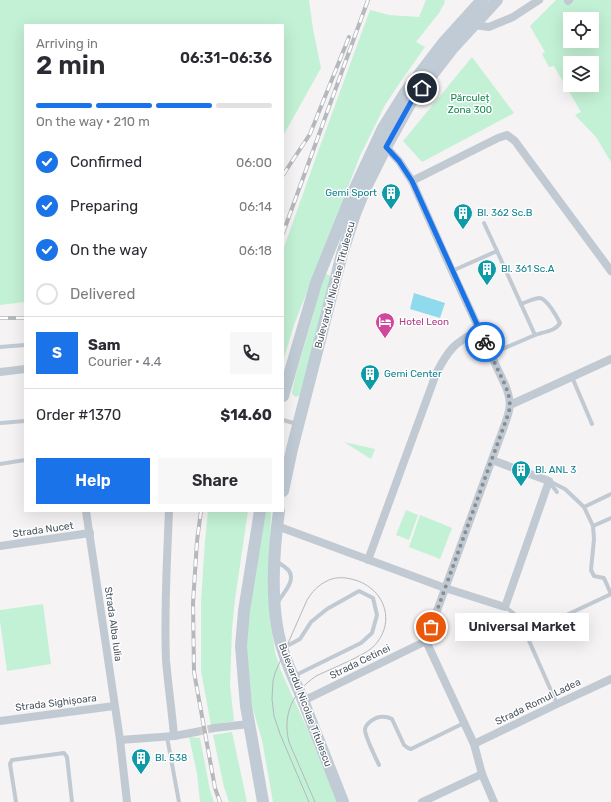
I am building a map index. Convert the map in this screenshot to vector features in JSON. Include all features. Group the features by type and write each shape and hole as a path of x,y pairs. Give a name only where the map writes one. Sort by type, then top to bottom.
{"main road":[{"name":"Bulevardul Nicolae Titulescu","path":"284,393 316,284 349,201 383,128 405,93 444,42 482,0"},
{"name":"Bulevardul Nicolae Titulescu","path":"284,486 292,449 346,240 365,189 411,102 452,49 497,0"},
{"path":"260,512 241,636 244,684 249,724 263,802"},
{"name":"Bulevardul Nicolae Titulescu","path":"279,512 274,587 277,626 280,641 343,802"}],"street":[{"path":"474,25 490,27 513,17 539,0"},
{"path":"412,181 498,138 507,135 515,141 611,271"},
{"path":"386,147 399,161 412,181 506,387 509,397 509,412 426,640 474,744 482,774 494,802"},
{"path":"368,560 436,374 443,360 451,349 458,342 479,330"},
{"path":"510,405 611,359"},
{"path":"0,372 24,369"},
{"path":"277,526 445,588 506,607 549,481 492,460"},
{"name":"Strada Alba Iulia","path":"86,512 120,740 127,802"},
{"path":"169,512 165,615 166,661 171,736"},
{"name":"Strada Nucet","path":"0,546 90,534"},
{"name":"Strada Cetinei","path":"303,701 426,640"},
{"name":"Strada Romul Ladea","path":"474,744 611,679"},
{"name":"Strada Sighișoara","path":"0,721 114,706"},
{"path":"214,728 249,724"},
{"path":"120,740 171,736 196,732"},
{"path":"422,802 482,774"}],"lane":[{"path":"484,223 535,335"},
{"path":"452,271 497,251"},
{"path":"491,354 559,326 560,323 546,302 542,299 533,299 521,304"},
{"path":"0,347 24,345"},
{"path":"572,377 592,424"},
{"path":"284,420 299,424"},
{"path":"1,423 24,421"},
{"path":"0,464 24,460"},
{"path":"549,481 558,492"},
{"path":"526,634 611,594 604,578 594,576 591,570 594,539 593,526 584,507 565,489 549,481"},
{"path":"584,507 611,494"},
{"path":"593,526 611,518"},
{"path":"275,560 288,570 291,576 291,582 275,607"},
{"path":"280,641 287,646 300,639 311,622 327,609 359,591 373,598 377,615 372,633 361,643 298,674 295,681"},
{"path":"506,607 517,616 522,624 557,704"},
{"path":"522,624 549,617"},
{"path":"379,765 365,730 368,724 376,718 388,716 392,719 404,745 411,749 465,723"},
{"path":"171,736 179,802"},
{"path":"16,802 10,764 12,760 64,754 67,757 72,802"}],"green space":[{"path":"0,0 309,0 321,68 284,134 284,24 24,24 24,302 0,305"},
{"path":"426,0 444,0 445,2 439,13 416,42 425,47 385,105 360,156 294,325 284,358 284,247 370,10 389,15 419,17"},
{"path":"556,0 611,0 611,162 596,137 575,115 581,112 569,92 599,92 599,56 563,56 563,81 554,66 549,67 542,54 545,52 530,26"},
{"name":"Părculeț Zona 300","path":"472,57 514,113 422,162 403,141"},
{"path":"328,274 331,277 300,395 296,397 292,393 295,378 317,298 324,276"},
{"path":"344,442 375,449 371,459"},
{"path":"406,510 418,515 409,540 396,535"},
{"path":"208,512 248,512 232,629 230,685 234,721 211,725 201,671 201,602"},
{"path":"266,512 271,512 269,592 271,625 275,652 281,671 310,735 337,802 273,802 262,740 252,706 246,645 254,576"},
{"path":"420,515 452,528 440,559 409,547"},
{"path":"43,604 51,664 7,671 0,621 0,610"},
{"path":"232,732 247,802 229,802 224,787 213,735"},
{"path":"189,737 200,738 210,790 214,802 200,802 197,773"}],"water":[{"path":"414,293 445,303 440,318 410,309"}],"tunnel":[{"path":"196,732 214,728"}],"tram line":[{"path":"309,802 280,734 274,716 272,699 273,681 275,673 309,597 324,583 333,579 345,578 362,583 372,589 379,597 384,606 386,616 385,627 381,637 373,647 358,656 316,676 301,689 291,704 287,722 289,742 315,802"}],"railway":[{"path":"284,230 368,0"},
{"path":"284,173 310,134 349,37"},
{"path":"0,318 24,318"},
{"path":"201,512 197,541 193,603 194,672 215,788 220,802"}],"way so far":[{"path":"431,627 509,412 510,405 506,387 485,342"}],"place":[{"name":"Gemi Sport","path":"391,210"},
{"name":"Bl. 362 Sc.B","path":"463,230"},
{"name":"Bl. 361 Sc.A","path":"487,286"},
{"name":"Hotel Leon","path":"385,339"},
{"name":"Gemi Center","path":"370,391"},
{"name":"Bl. ANL 3","path":"521,487"},
{"name":"Universal Market","path":"431,627"},
{"name":"Bl. 538","path":"141,775"}],"route":[{"path":"422,88 411,102 386,147 399,161 412,181 485,342"}]}
